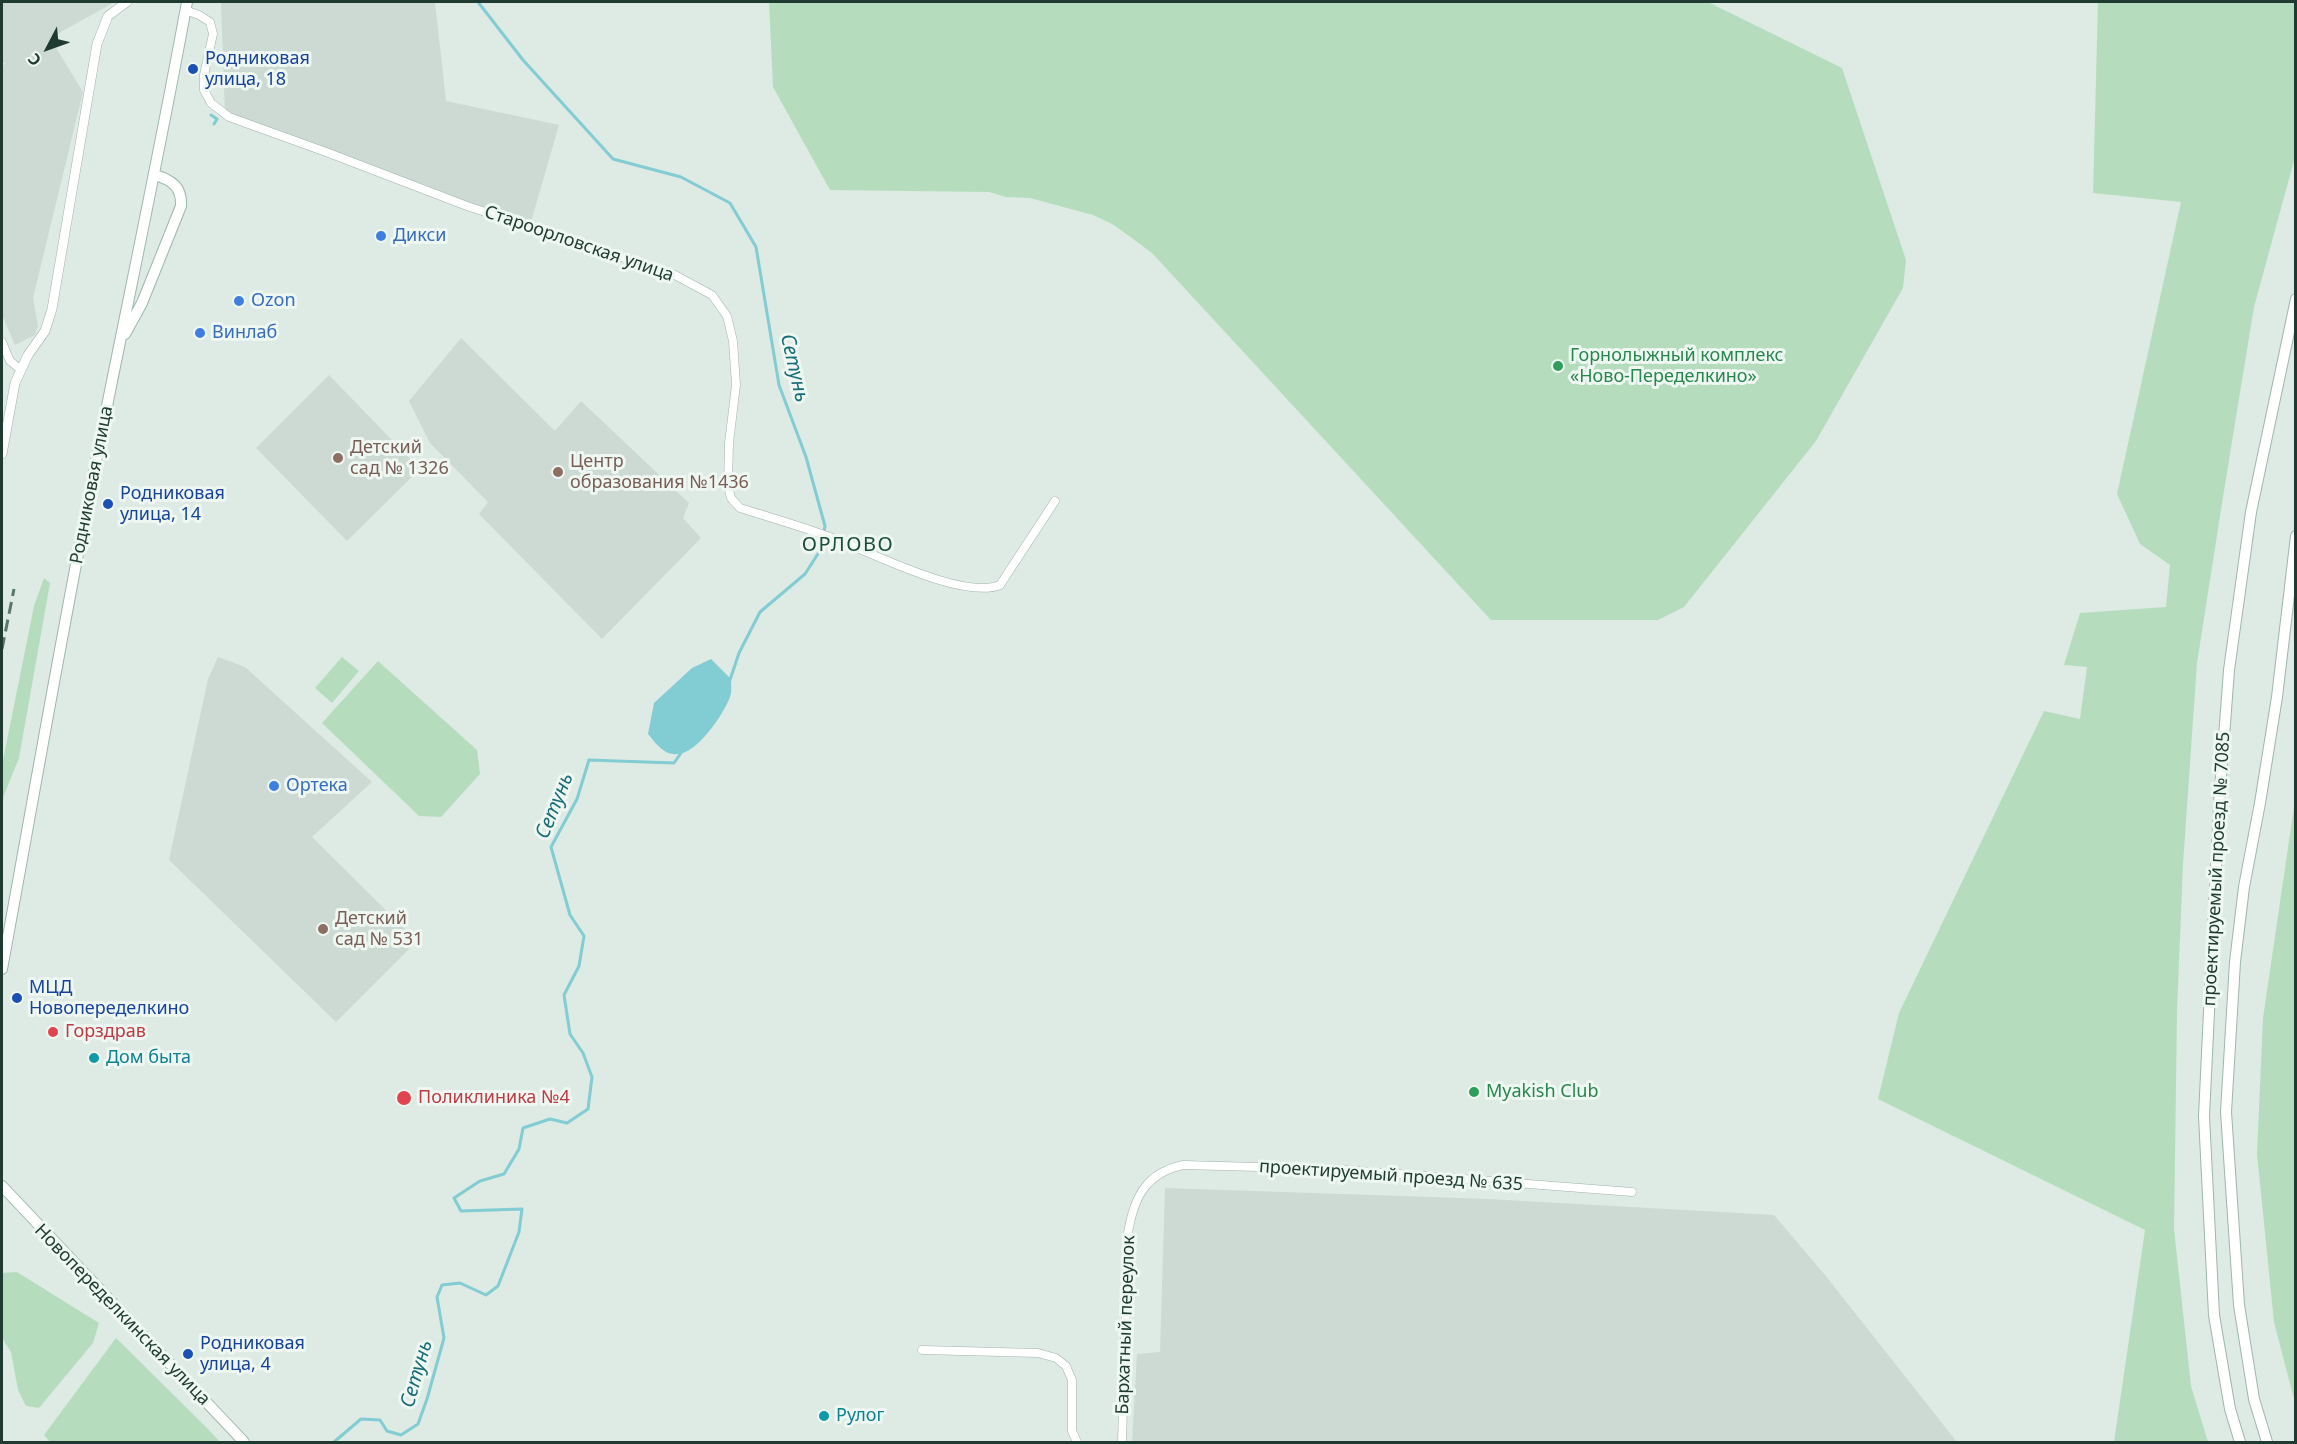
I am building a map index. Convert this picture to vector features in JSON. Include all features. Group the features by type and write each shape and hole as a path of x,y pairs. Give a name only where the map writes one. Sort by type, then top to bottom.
{"main road":[{"name":"Родниковая улица","path":"2,969 55,668 155,174 186,6"},
{"path":"120,345 142,303 181,206 178,189 169,179 155,174"},
{"name":"проектируемый проезд № 7085","path":"2240,1443 2230,1409 2214,1315 2204,1104 2219,804 2229,670 2251,512 2295,299"},
{"name":"проектируемый проезд № 7085","path":"2267,1443 2254,1399 2238,1305 2226,1112 2235,962 2242,898 2277,697 2295,536"},
{"name":"Новопеределкинская улица","path":"2,1186 244,1443"}],"street":[{"path":"2,454 15,383 20,369 45,332 52,309 97,44 108,16 127,2"},
{"name":"Староорловская улица","path":"186,6 210,22 213,34 204,75 204,90 211,103 228,117 466,206 673,274 712,296 727,316 733,341 736,385 729,443 728,486 731,498 740,508 833,538 916,574 958,585 991,589 1000,585 1055,501"},
{"path":"2,342 10,360 20,369"},
{"name":"проектируемый проезд № 635","path":"1153,1177 1162,1171 1183,1165 1323,1169 1632,1192"},
{"name":"Бархатный переулок","path":"1122,1443 1128,1233 1130,1219 1139,1196 1153,1177"},
{"path":"922,1350 1038,1353 1056,1358 1066,1366 1071,1380 1072,1431 1077,1443"}],"shaded area":[{"path":"2,2 115,2 50,38 83,92 33,298 38,326 35,335 15,345 2,315 2,66 7,62 2,64"},
{"path":"221,2 435,2 446,101 559,125 530,225 225,115"},
{"name":"Центр образования №1436","path":"461,338 555,431 581,401 689,503 683,518 701,538 602,639 479,514 488,502 430,443 409,401"},
{"name":"Детский сад № 1326","path":"329,375 420,469 347,541 256,448"},
{"path":"218,657 245,667 372,782 312,837 417,941 336,1022 169,860 208,679"},
{"path":"1165,1188 1488,1199 1774,1215 1825,1275 1957,1442 1132,1442 1137,1354 1160,1352"}],"green space":[{"name":"Горнолыжный комплекс «Ново-Переделкино»","path":"769,2 1708,2 1842,68 1906,260 1903,288 1816,441 1684,607 1658,620 1491,620 1152,253 1114,225 1093,215 1030,198 1006,197 989,192 830,190 773,87"},
{"path":"2098,2 2295,2 2295,157 2254,307 2223,497 2197,663 2183,864 2177,1012 2174,1229 2191,1386 2208,1442 2114,1442 2145,1230 1878,1099 1899,1013 2044,711 2080,719 2087,667 2064,665 2080,613 2166,607 2170,565 2140,544 2117,494 2181,202 2093,193"},
{"path":"44,578 50,583 19,758 4,795 2,809 2,765 34,606"},
{"path":"342,657 359,671 332,703 315,688"},
{"path":"378,661 477,750 480,774 441,817 419,816 322,723"},
{"path":"2295,800 2295,1403 2274,1322 2257,1154 2263,1018"},
{"path":"17,1272 99,1323 93,1343 39,1408 26,1406 18,1390 11,1352 2,1338 2,1273"},
{"path":"116,1338 220,1442 50,1442 44,1435"}],"water":[{"path":"711,659 731,679 731,693 726,705 707,734 690,749 673,754 665,751 648,734 654,703 692,668"}],"waterway":[{"name":"Сетунь","path":"478,2 523,60 613,159 681,177 730,203 756,247 779,385 806,457 825,526 821,549 805,574 760,612 739,653 730,680"},
{"path":"211,115 217,119 214,124"},
{"name":"Сетунь","path":"334,1442 361,1419 380,1420 387,1431 401,1435 418,1424 444,1338 437,1297 442,1285 460,1283 486,1295 498,1286 519,1232 522,1209 461,1211 454,1198 480,1181 504,1174 519,1149 523,1128 550,1119 567,1123 588,1109 592,1077 583,1053 570,1034 564,995 579,966 584,936 570,915 551,847 577,799 589,760 674,763 681,753"}],"railway":[{"path":"2,649 14,589"}],"place":[{"name":"Родниковая улица, 18","path":"193,69"},
{"name":"Дикси","path":"381,236"},
{"name":"Ozon","path":"239,301"},
{"name":"Винлаб","path":"200,333"},
{"name":"Горнолыжный комплекс «Ново-Переделкино»","path":"1558,366"},
{"name":"Детский сад № 1326","path":"338,458"},
{"name":"Центр образования №1436","path":"558,472"},
{"name":"Родниковая улица, 14","path":"108,504"},
{"name":"Ортека","path":"274,786"},
{"name":"Детский сад № 531","path":"323,929"},
{"name":"МЦД Новопеределкино","path":"17,998"},
{"name":"Горздрав","path":"53,1032"},
{"name":"Дом быта","path":"94,1058"},
{"name":"Myakish Club","path":"1474,1092"},
{"name":"Поликлиника №4","path":"404,1098"},
{"name":"Родниковая улица, 4","path":"188,1354"},
{"name":"Рулог","path":"824,1416"}],"district":[{"name":"ОРЛОВО","path":"848,545"}]}
